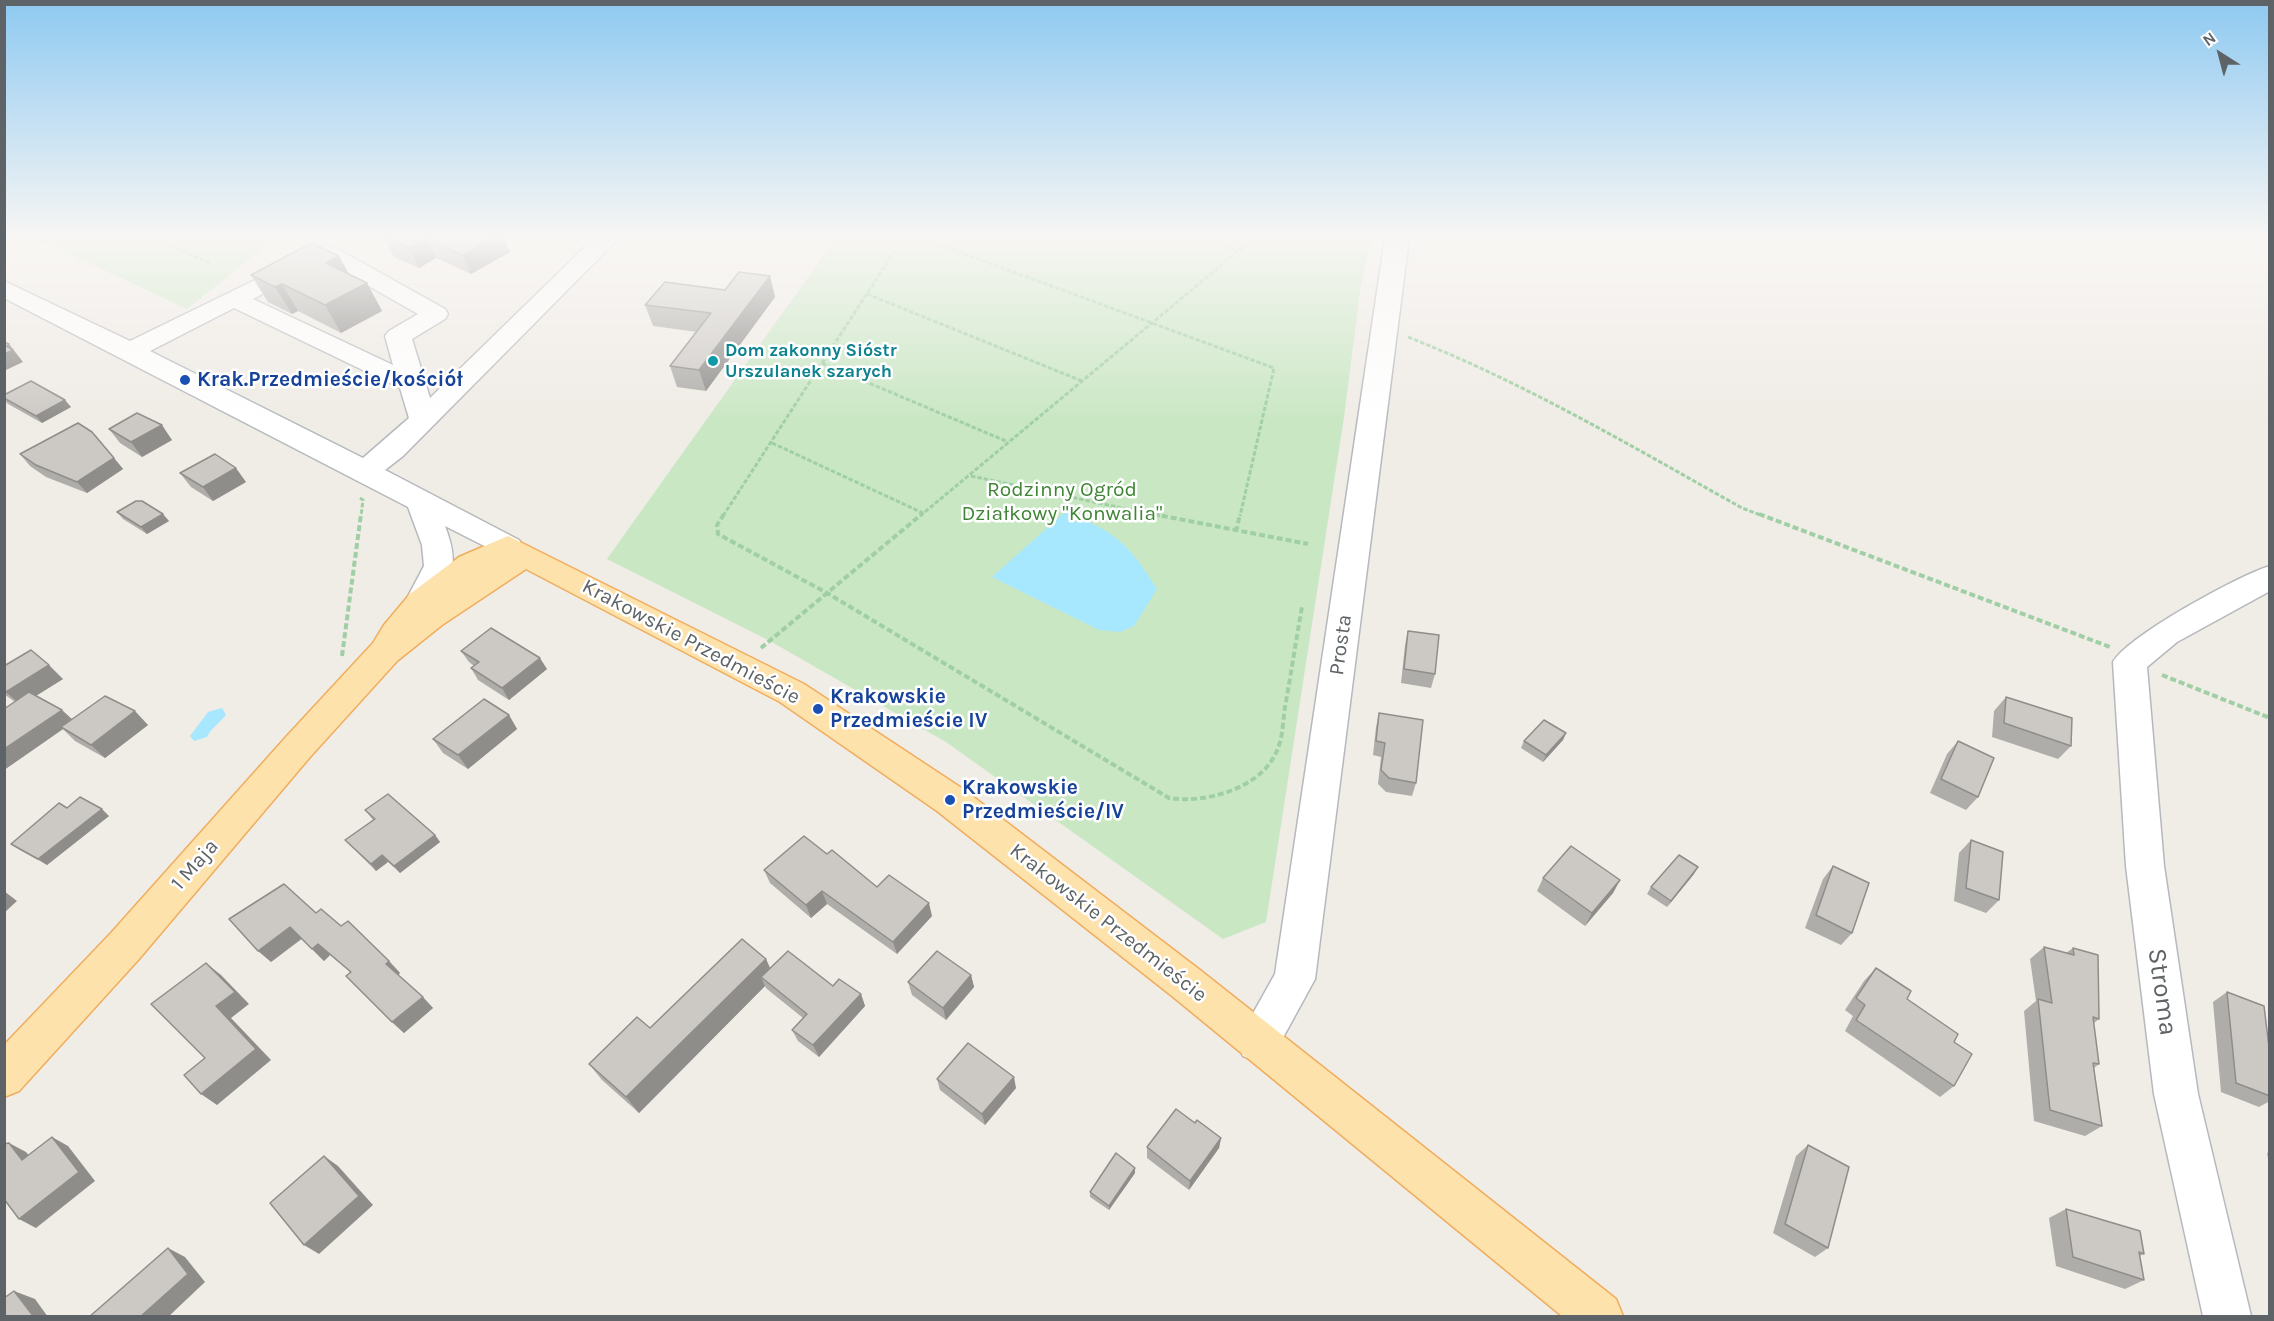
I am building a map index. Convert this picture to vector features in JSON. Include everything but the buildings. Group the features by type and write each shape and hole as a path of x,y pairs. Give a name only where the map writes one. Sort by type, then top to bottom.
{"main road":[{"name":"Krakowskie Przedmieście","path":"516,551 741,665 818,709 950,800 1258,1042 1599,1317"},
{"name":"1 Maja","path":"385,652 397,628 420,602 458,570 516,551"},
{"name":"1 Maja","path":"4,1076 125,946 298,747 385,652 516,551"}],"street":[{"name":"Krakowskie Przedmieście","path":"27,300 129,352 360,482 421,502 516,551"},
{"path":"129,352 231,300"},
{"path":"237,300 413,384"},
{"path":"414,300 435,314 398,336 423,420"},
{"path":"360,482 545,300"},
{"name":"Prosta","path":"1258,1042 1295,980 1388,300"},
{"name":"1 Maja","path":"420,602 439,566 437,545 421,502"},
{"path":"2133,660 2166,634 2270,577"},
{"name":"Stroma","path":"2133,660 2145,866 2176,1094 2227,1317"}],"path":[{"path":"863,300 717,525 718,534 827,593 1169,798 1188,801 1206,799 1258,776 1278,749 1302,607"},
{"path":"881,300 1082,381"},
{"path":"1090,300 1274,368 1236,532"},
{"path":"760,650 1181,300"},
{"path":"1384,330 1451,354 1549,401 1742,508 1869,558 2008,606 2270,718"},
{"path":"822,363 1008,442"},
{"path":"772,443 925,514"},
{"path":"970,476 1236,532 1308,544"},
{"path":"342,657 363,500 360,482"}],"green space":[{"path":"167,300 199,300 187,309"},
{"name":"Rodzinny Ogród Działkowy \"Konwalia\"","path":"792,300 1359,300 1344,417 1266,922 1223,939 946,742 770,641 607,559"}],"water":[{"path":"1066,511 1098,526 1119,541 1137,560 1157,589 1134,626 1120,632 1099,630 992,577"},
{"path":"222,708 226,715 207,737 194,741 190,736 208,712"}],"place":[{"name":"Dom zakonny Sióstr Urszulanek szarych","path":"713,361"},
{"name":"Krak.Przedmieście/kościół","path":"185,380"},
{"name":"Krakowskie Przedmieście IV","path":"818,709"},
{"name":"Krakowskie Przedmieście/IV","path":"950,800"}]}
